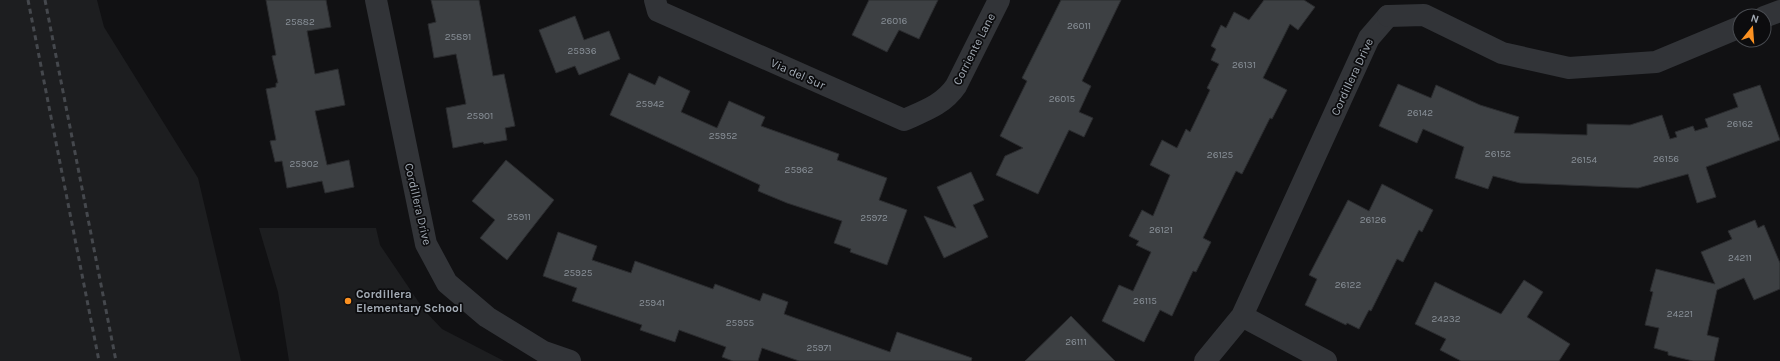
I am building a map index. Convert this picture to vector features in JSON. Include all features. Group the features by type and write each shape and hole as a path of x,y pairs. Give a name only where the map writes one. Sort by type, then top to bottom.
{"street":[{"name":"Cordillera Drive","path":"376,0 426,244 447,283 487,317 544,352 570,361"},
{"name":"Via del Sur","path":"655,0 658,11 904,120 937,105 948,98"},
{"name":"Corriente Lane","path":"948,98 960,80 999,0"},
{"name":"Cordillera Drive","path":"1205,361 1242,316 1369,38 1388,16 1424,15 1502,53 1569,68 1656,62 1732,30"},
{"path":"1242,316 1326,361"}],"shaded area":[{"path":"0,0 97,0 104,27 198,178 241,361 0,361"},
{"name":"Cordillera Elementary School","path":"259,228 376,228 380,245 424,310 442,329 504,361 289,361 278,292"}],"building":[{"path":"266,0 326,0 331,27 307,31 315,74 338,69 345,105 315,111 327,165 349,160 354,187 325,193 322,181 287,188 282,161 275,162 270,141 276,140 266,89 276,87 276,83 278,83 272,56 276,55"},
{"path":"431,0 479,0 493,76 504,74 515,126 505,128 507,140 484,144 483,142 453,148 446,108 466,104 456,54 434,58 428,24 436,22"},
{"path":"869,0 938,0 919,39 899,30 887,52 852,35"},
{"path":"1061,0 1121,0 1082,81 1091,86 1079,112 1093,118 1084,137 1069,130 1038,194 996,175 1005,156 1023,148 1000,136 1027,81 1022,78"},
{"path":"1264,0 1304,0 1315,7 1298,30 1290,24 1263,78 1287,90 1272,119 1270,118 1242,174 1236,171 1203,238 1211,242 1196,272 1193,271 1172,316 1160,310 1144,342 1102,321 1119,285 1133,291 1151,252 1136,245 1139,241 1129,236 1142,210 1153,216 1170,175 1150,165 1162,140 1177,148 1186,129 1190,132 1210,90 1207,88 1219,64 1211,60 1216,49 1211,46 1221,25 1226,28 1234,12 1249,20"},
{"path":"575,16 584,40 609,31 620,59 579,75 575,66 556,73 539,30"},
{"path":"629,73 655,85 659,76 690,91 681,112 717,128 729,101 765,117 761,126 839,154 837,160 887,178 879,200 907,210 887,265 850,252 851,249 834,243 842,221 787,203 758,191 760,185 610,115"},
{"path":"1398,84 1431,98 1436,85 1480,105 1519,117 1514,133 1587,135 1587,124 1630,125 1662,115 1670,139 1677,137 1675,132 1693,126 1695,131 1708,127 1705,119 1738,107 1733,94 1760,85 1780,140 1706,167 1716,197 1697,203 1688,174 1638,188 1520,183 1493,176 1488,189 1455,178 1464,147 1423,129 1417,143 1379,126"},
{"path":"506,160 554,200 507,260 480,238 495,220 472,201"},
{"path":"971,172 984,200 973,205 988,237 944,258 924,216 956,228 937,187"},
{"path":"1382,184 1433,210 1422,232 1419,230 1403,262 1397,259 1371,311 1369,310 1359,329 1347,323 1346,325 1305,305 1317,279 1309,275 1348,200 1369,211"},
{"path":"1755,220 1758,228 1764,225 1780,263 1780,289 1754,300 1744,278 1717,290 1707,335 1719,338 1714,361 1693,361 1668,355 1668,352 1654,348 1659,328 1645,325 1653,292 1650,291 1656,269 1715,284 1701,252 1732,239 1728,231"},
{"path":"558,232 597,246 592,260 631,273 635,261 713,289 715,284 760,301 763,293 788,302 784,314 890,352 897,332 972,358 971,361 799,361 762,348 758,361 733,361 722,357 726,347 679,330 675,342 640,330 642,325 572,301 577,288 543,276"},
{"path":"1524,280 1543,292 1527,317 1570,344 1559,361 1461,361 1440,350 1446,339 1415,324 1435,282 1501,314"},
{"path":"1071,316 1115,361 1025,361"}],"railway":[{"path":"28,0 99,361"},
{"path":"45,0 116,361"}],"place":[{"name":"Cordillera Elementary School","path":"348,301"}]}
